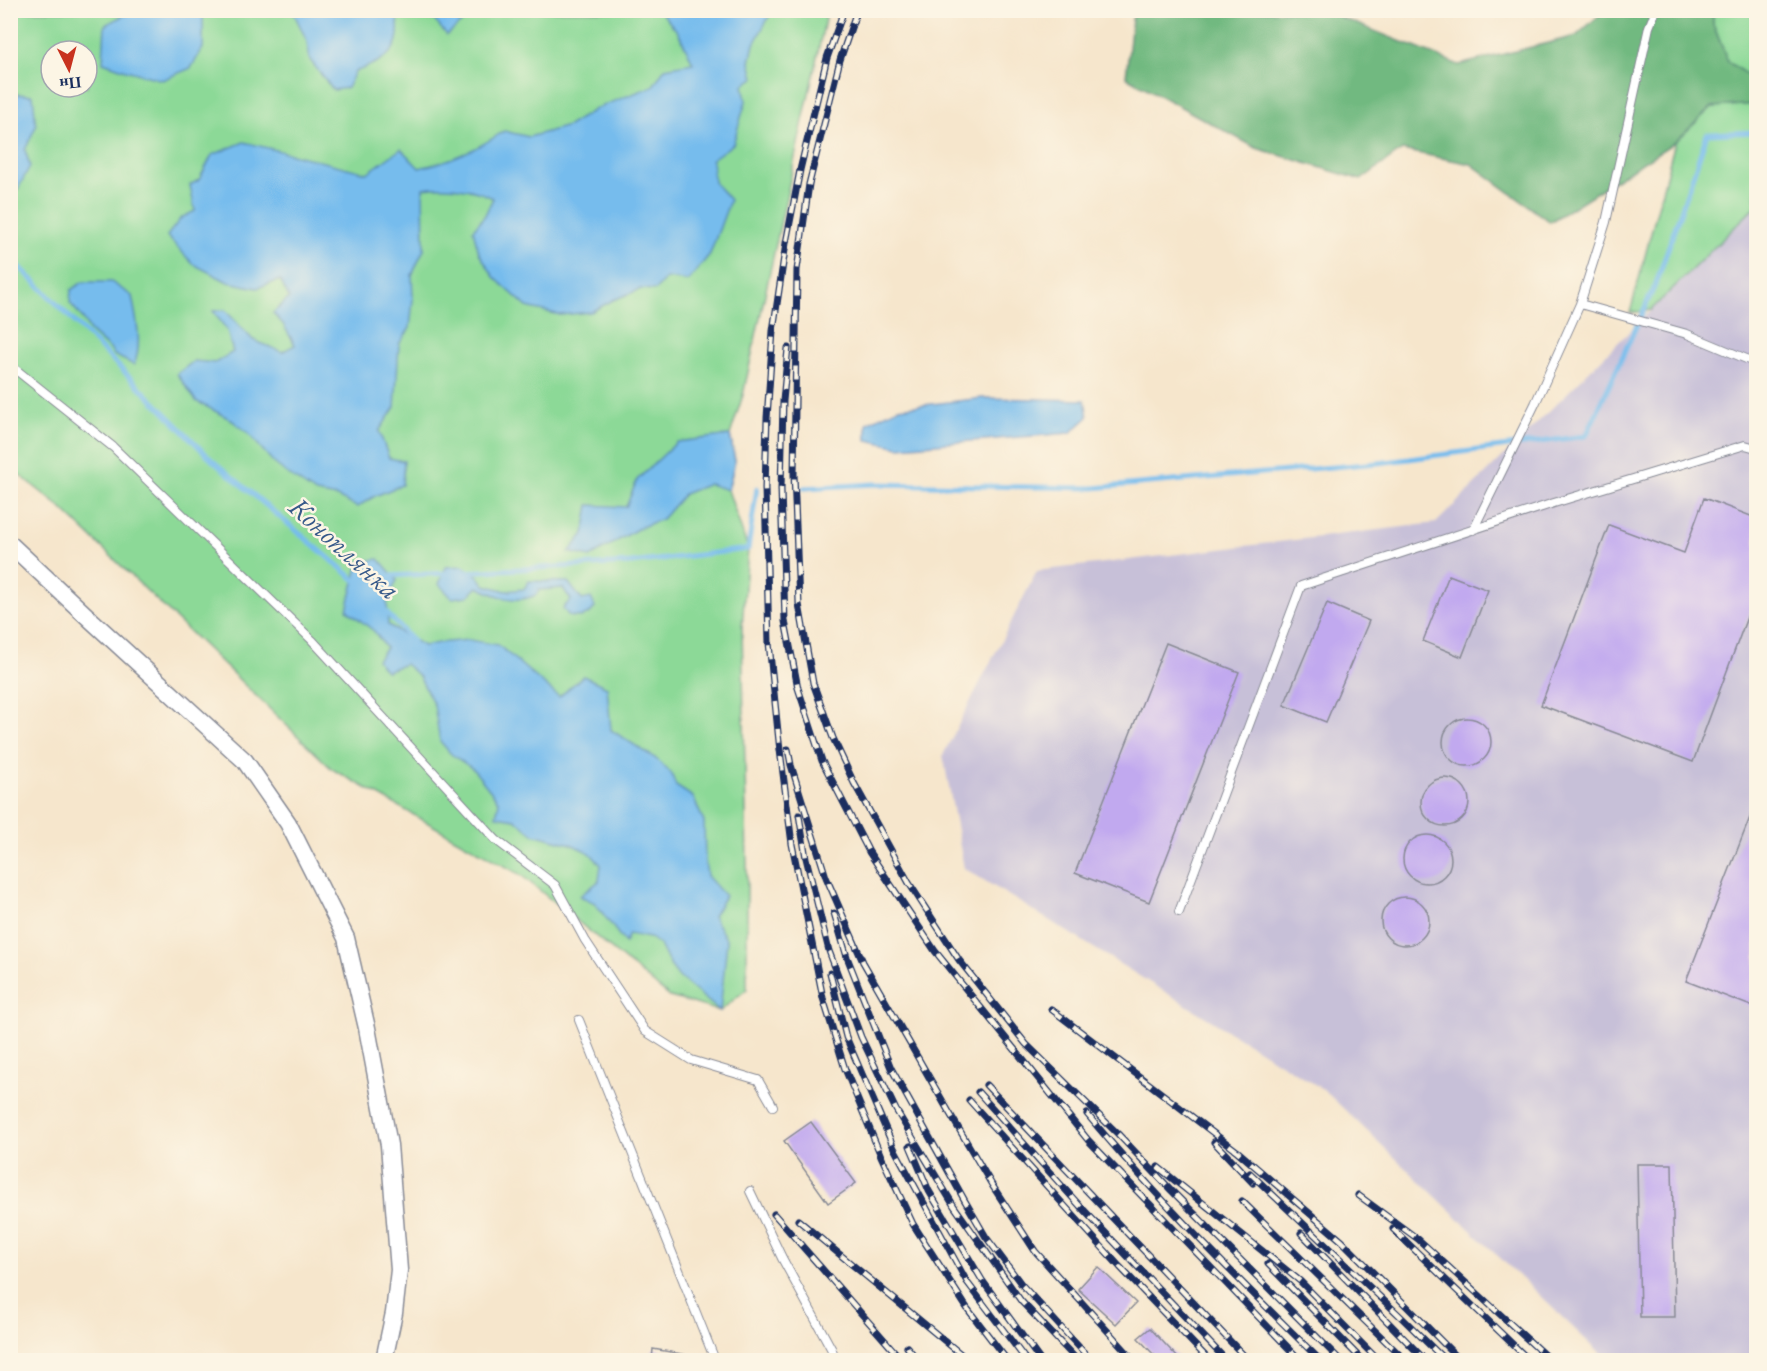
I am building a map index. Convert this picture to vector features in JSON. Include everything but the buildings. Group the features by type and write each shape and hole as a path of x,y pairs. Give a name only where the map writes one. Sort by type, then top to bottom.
{"street":[{"path":"10,543 245,761 288,824 346,938 367,1028 389,1145 399,1270 394,1313 384,1360"}],"lane":[{"path":"1473,530 1581,304 1606,222 1649,27 1656,10"},
{"path":"1581,304 1687,334 1756,363"},
{"path":"10,365 113,447 312,640 496,840 555,885 585,940 645,1031 691,1060 758,1080 773,1106"},
{"path":"1179,912 1301,586 1554,503 1744,445 1756,448"},
{"path":"579,1020 714,1360"},
{"path":"750,1191 782,1258 832,1350 835,1360"}],"shaded area":[{"path":"1756,206 1756,1360 1607,1360 1324,1090 964,868 943,755 1037,571 1436,523"}],"green space":[{"path":"1713,10 1713,24 1728,62 1756,81 1756,104 1712,107 1675,142 1550,222 1471,164 1402,150 1361,180 1256,148 1126,77 1132,19 1136,11 1325,11 1459,65 1576,36 1604,11"},
{"path":"10,11 827,11 743,395 730,435 735,461 728,490 748,549 742,627 747,989 720,1011 670,997 521,875 332,769 60,507 11,468"},
{"path":"1713,11 1756,11 1756,81 1728,62 1713,24"},
{"path":"1756,104 1756,206 1651,310 1630,313 1675,142 1712,107"}],"water":[{"path":"132,11 203,11 203,48 191,68 162,80 103,62 105,25"},
{"path":"293,11 396,11 398,35 396,44 385,57 355,72 347,88 333,90 310,60 307,41"},
{"path":"429,11 449,11 447,13 462,22 447,35"},
{"path":"660,11 772,11 754,44 750,62 754,78 743,85 746,101 733,144 712,159 714,182 730,200 710,254 688,281 666,278 656,290 641,289 591,312 560,315 527,307 494,277 479,253 473,230 485,215 493,198 476,191 458,188 423,188 424,249 412,275 413,299 410,328 399,344 395,407 379,431 389,458 404,461 402,485 375,496 357,507 337,497 316,493 274,463 248,433 230,419 196,401 177,374 194,361 215,363 233,352 227,330 213,311 225,310 253,340 282,352 295,345 283,324 273,313 289,298 280,280 257,288 228,282 193,264 167,236 181,218 195,211 190,185 199,180 212,155 244,142 367,173 401,149 419,168 464,154 504,131 529,137 568,126 597,108 653,86 665,68 693,63 678,32"},
{"path":"10,94 33,95 36,126 25,150 30,166 18,189 11,188"},
{"path":"83,282 111,282 132,296 138,340 134,365 114,355 90,331 70,303 71,290"},
{"path":"983,398 1085,400 1088,417 1070,433 899,447 867,440 867,423 898,408"},
{"path":"730,435 735,461 728,490 709,484 684,494 662,519 639,528 590,557 569,552 584,534 589,505 626,507 637,480 677,442"},
{"path":"379,559 397,580 387,601 388,625 424,646 469,640 498,645 559,697 583,676 607,687 611,730 655,758 671,773 676,786 693,797 704,822 707,876 725,896 713,916 727,941 720,1011 679,977 660,945 650,938 629,934 625,943 595,903 580,896 599,881 601,865 590,853 571,844 533,834 515,819 496,816 499,802 473,769 451,754 440,741 434,705 419,676 405,664 386,671 377,660 386,648 374,631 347,610 359,562"},
{"path":"463,566 478,576 485,585 506,591 524,589 529,581 568,582 582,600 591,598 595,607 584,616 569,616 563,608 571,600 563,588 539,590 536,595 529,598 514,599 492,594 478,587 468,596 452,598 439,584 446,567"}],"waterway":[{"path":"804,488 875,484 1093,488 1378,463 1586,436 1657,281 1707,134 1756,132"},
{"name":"Коноплянка","path":"10,257 213,461 360,584"},
{"path":"464,572 631,563 748,549 757,488"},
{"path":"387,576 449,573"},
{"name":"Коноплянка","path":"383,609 413,641"}],"railway":[{"path":"844,10 827,58 800,170 773,331 765,488 769,643 779,742 792,844 823,998 845,1069 881,1156 913,1224 967,1308 1007,1360"},
{"path":"857,10 840,60 809,184 797,270 794,474 799,604 813,683 833,738 854,783 909,883 959,960 1026,1044 1118,1134 1340,1360"},
{"path":"788,348 783,401 781,489 785,621 798,688 822,761 869,852 935,951 1088,1140 1300,1360"},
{"path":"788,749 826,877 863,962 992,1185 1035,1251 1134,1360"},
{"path":"799,815 806,858 829,951 861,1037 896,1110 954,1206 1021,1301 1077,1360"},
{"path":"834,913 847,957 891,1068 965,1201 986,1237 1022,1285 1091,1360"},
{"path":"830,973 846,1037 894,1148 967,1282 1026,1360"},
{"path":"1051,1009 1237,1151 1342,1241 1460,1360"},
{"path":"986,1085 1248,1360"},
{"path":"978,1092 1080,1206 1226,1360"},
{"path":"969,1100 1120,1267 1209,1360"},
{"path":"1087,1114 1171,1209 1320,1360"},
{"path":"1214,1142 1253,1183"},
{"path":"910,1146 929,1191 982,1280 1040,1360"},
{"path":"1158,1167 1300,1281 1378,1360"},
{"path":"1250,1173 1445,1360"},
{"path":"1358,1195 1418,1239 1550,1360"},
{"path":"1242,1201 1405,1360"},
{"path":"774,1214 902,1360"},
{"path":"798,1220 968,1360"},
{"path":"1393,1229 1529,1360"},
{"path":"1301,1233 1425,1360"},
{"path":"1268,1264 1362,1360"},
{"path":"907,1347 918,1360"}]}
